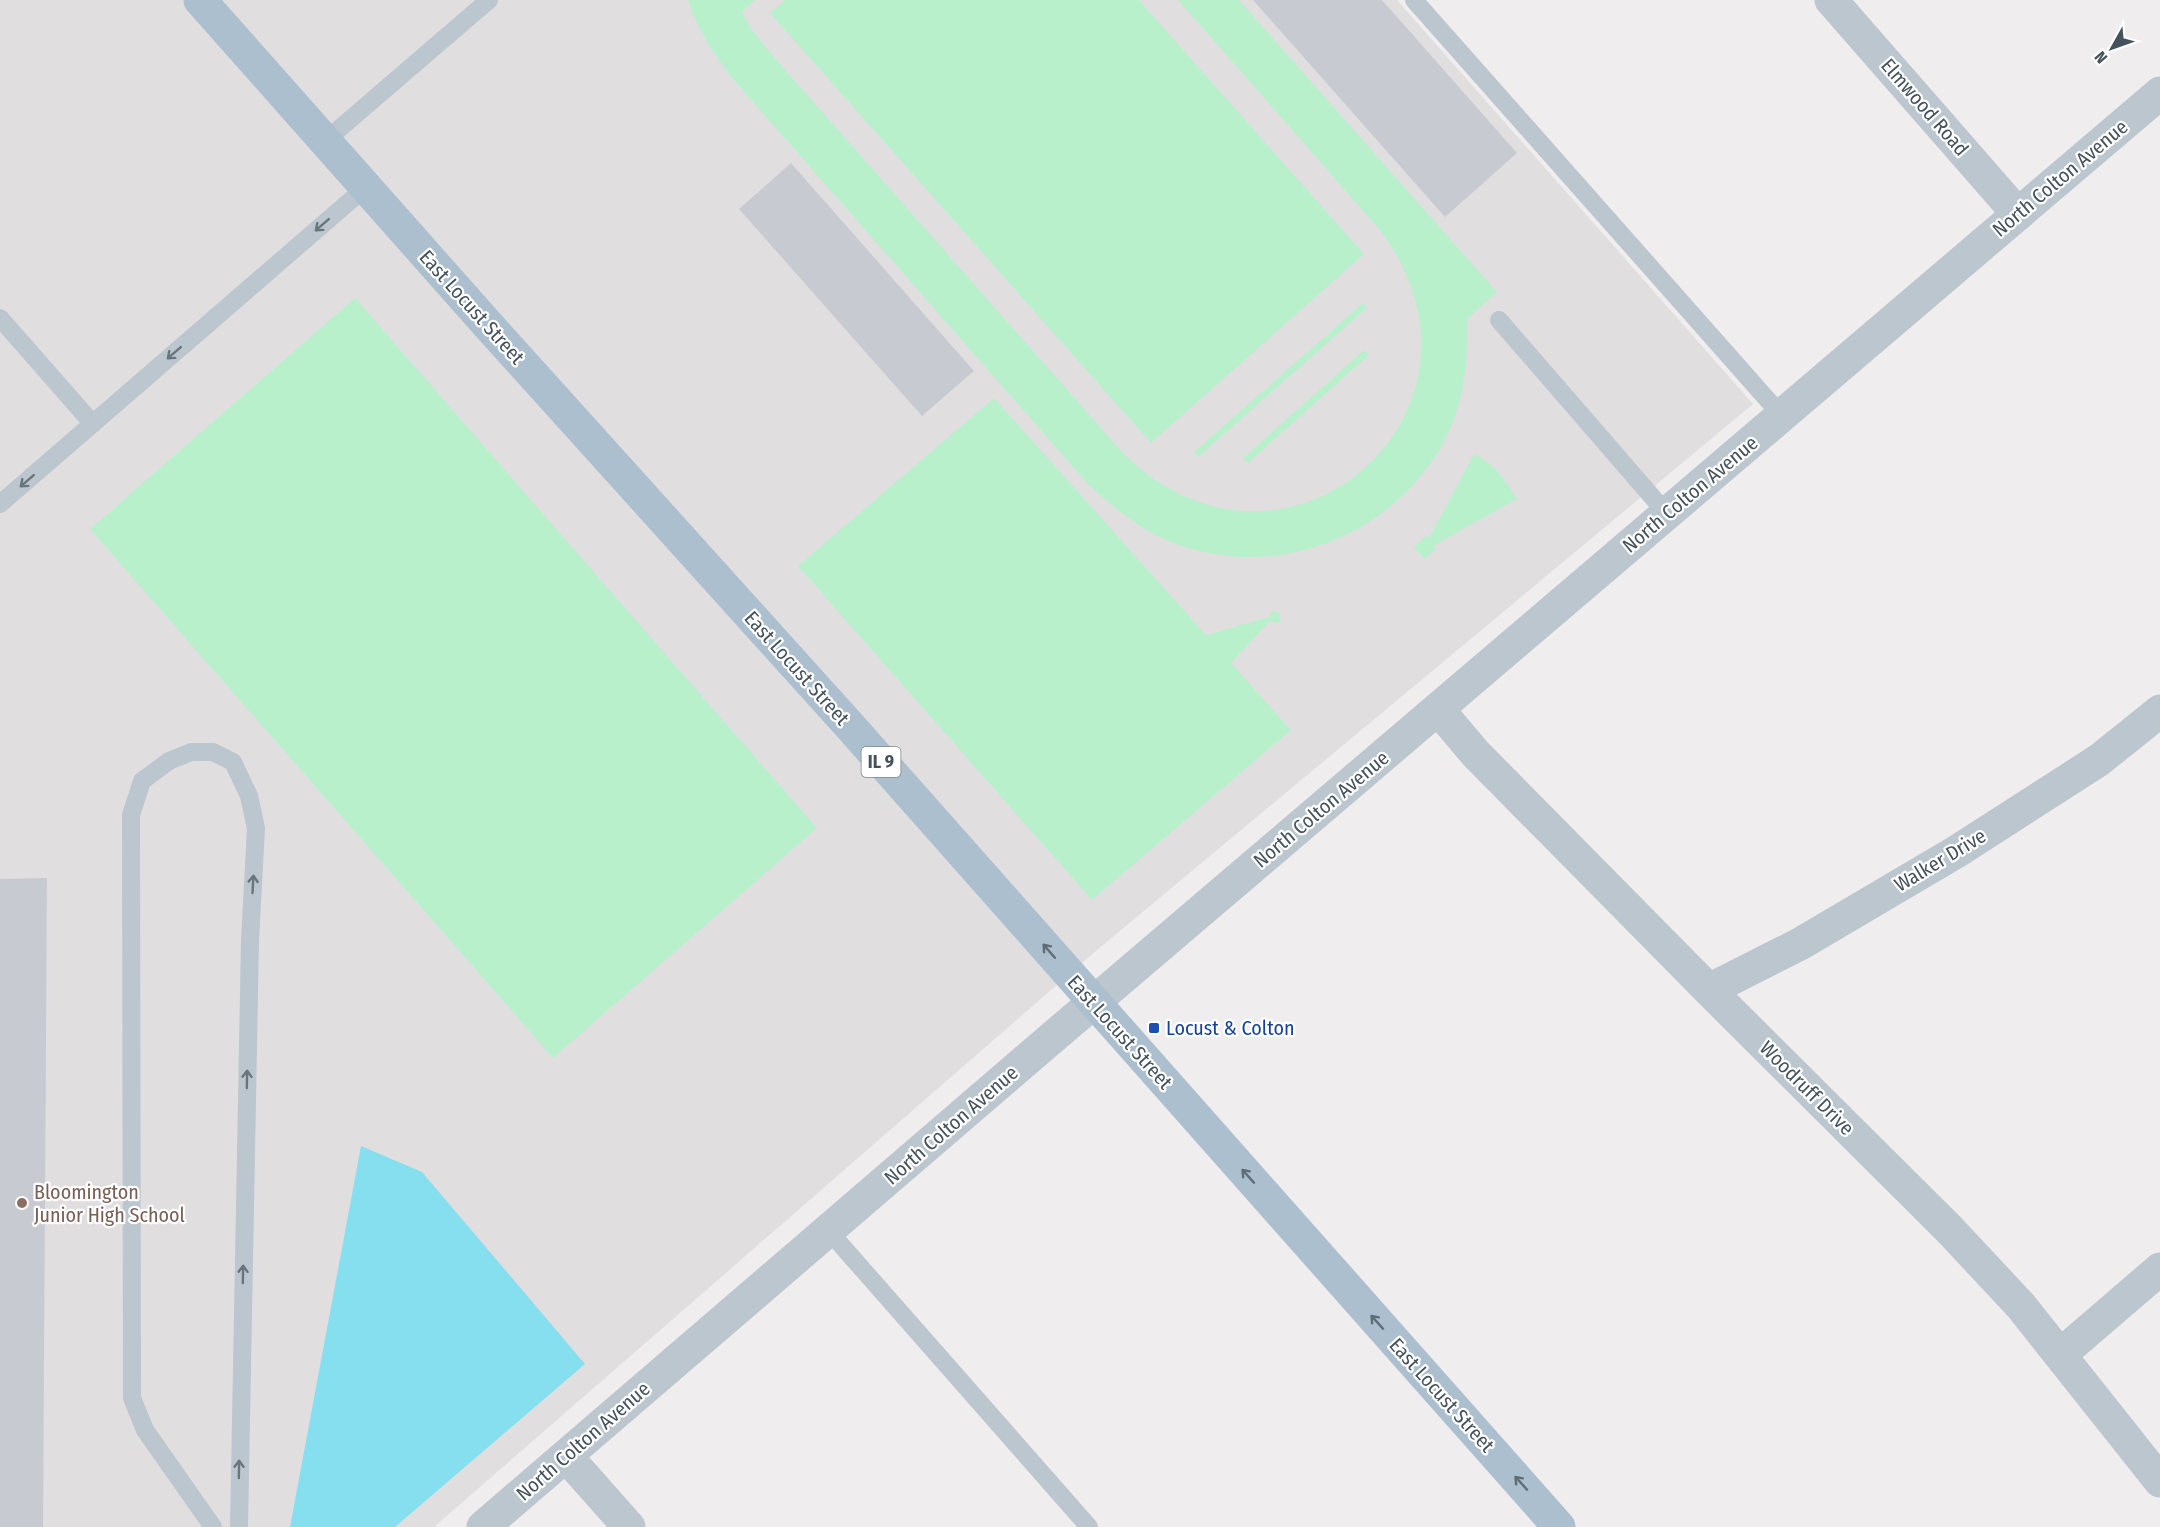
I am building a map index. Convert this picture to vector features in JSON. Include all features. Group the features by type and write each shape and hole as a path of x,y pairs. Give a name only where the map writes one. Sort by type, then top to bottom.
{"main road":[{"name":"East Locust Street","path":"200,0 841,716 1559,1527"}],"street":[{"name":"Elmwood Road","path":"1831,0 2019,214"},
{"name":"North Colton Avenue","path":"483,1527 1094,1002 2160,93"},
{"name":"Woodruff Drive","path":"1438,710 1475,753 1950,1230 2021,1306 2160,1481"},
{"name":"Walker Drive","path":"1709,990 1800,944 1956,852 2099,760 2160,711"},
{"path":"2060,1354 2160,1269"},
{"path":"566,1456 629,1527"}],"lane":[{"path":"325,141 489,0"},
{"path":"1414,0 1782,416"},
{"path":"0,504 366,187"},
{"path":"0,318 93,424"},
{"path":"1499,320 1667,513"},
{"path":"213,1527 145,1430 132,1398 131,815 142,781 169,761 191,752 213,752 233,762 249,796 256,828 250,964 239,1527"},
{"path":"828,1230 1089,1527"}],"shaded area":[{"path":"0,0 1397,0 1753,404 1097,950 434,1527 0,1527"}],"green space":[{"path":"688,0 755,0 742,12 766,48 1123,453 1186,497 1251,511 1312,500 1364,469 1402,421 1420,363 1414,297 1379,229 1178,0 1239,0 1497,292 1467,319 1467,352 1463,385 1455,417 1441,447 1419,478 1393,505 1362,526 1329,542 1294,553 1257,557 1219,555 1182,546 1143,528 1120,512 1088,484 732,78 707,41"},
{"path":"785,0 1139,0 1364,254 1151,443 770,13"},
{"path":"355,298 817,828 553,1058 90,529"},
{"path":"1363,303 1367,308 1198,457 1194,452"},
{"path":"1364,350 1369,355 1248,463 1243,458"},
{"path":"994,398 1206,635 1269,617 1272,611 1279,612 1281,618 1276,623 1270,621 1231,663 1291,730 1092,900 798,566"},
{"path":"1474,454 1488,462 1499,473 1517,499 1433,546 1436,549 1424,559 1414,547 1426,536 1429,538"}],"water":[{"path":"361,1146 422,1172 585,1364 395,1527 290,1527"}],"building":[{"path":"1253,0 1382,0 1517,153 1445,217"},
{"path":"791,163 974,371 922,416 739,209"},
{"name":"Bloomington Junior High School","path":"47,878 43,1527 0,1527 0,879"}],"place":[{"name":"Locust & Colton","path":"1154,1028"},
{"name":"Bloomington Junior High School","path":"22,1203"}]}
